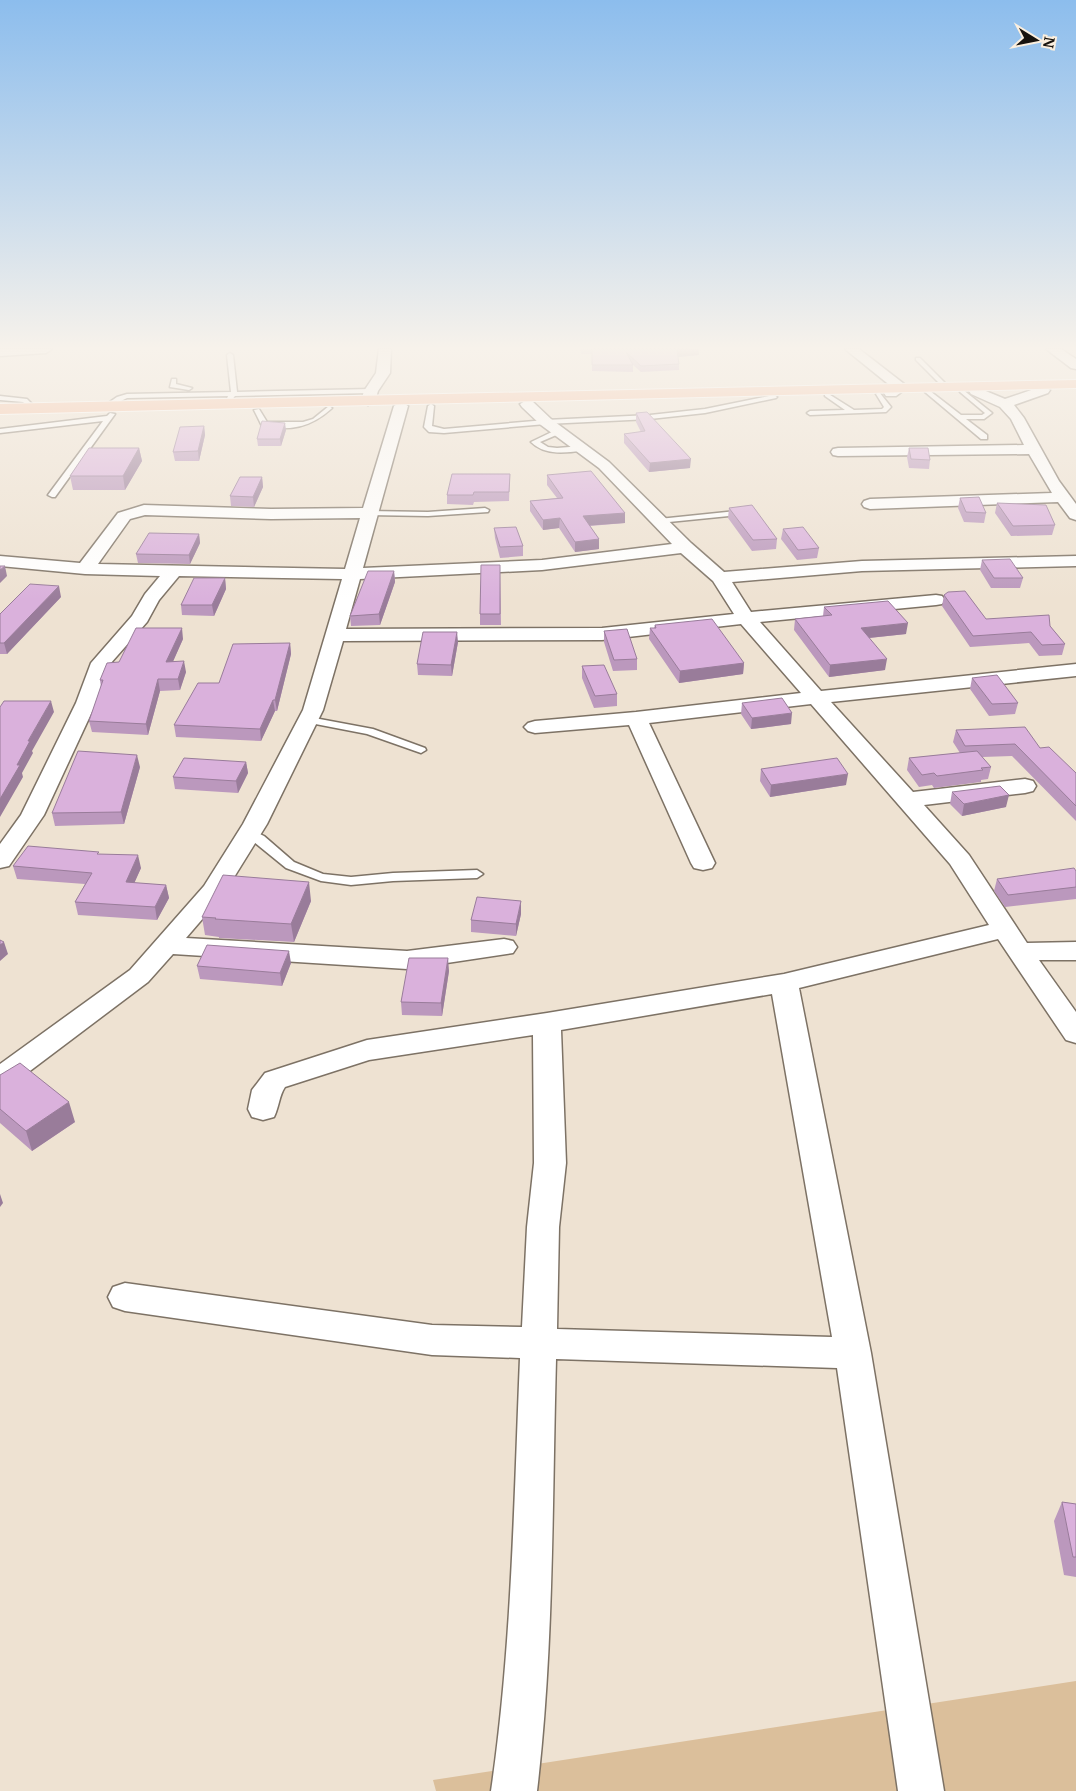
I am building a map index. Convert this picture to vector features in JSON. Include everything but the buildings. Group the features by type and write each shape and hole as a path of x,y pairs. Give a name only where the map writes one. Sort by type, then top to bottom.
{"street":[{"path":"0,1079 139,976 214,890 250,833 309,720 354,574 368,513 392,433"},
{"path":"561,433 604,465 685,547 720,578 746,618 814,697 960,860 986,883 1006,929 1019,952 1076,1033"},
{"path":"1026,433 1052,482 1066,489 1076,514"},
{"path":"838,452 1035,448"},
{"path":"870,504 1066,489"},
{"path":"85,569 124,516 132,512 144,510 271,514 368,513"},
{"path":"0,562 85,569 173,572 354,574 542,565 685,547"},
{"path":"720,578 862,566 1076,561"},
{"path":"0,861 32,815 86,703 101,663 140,618 151,598 173,572"},
{"path":"335,635 602,634 936,600"},
{"path":"535,727 636,718 814,697 1076,670"},
{"path":"636,718 702,863"},
{"path":"906,800 1025,786"},
{"path":"263,1109 267,1090 275,1080 376,1048 547,1023 784,983 1006,929"},
{"path":"166,945 407,960 504,947"},
{"path":"1019,952 1076,951"},
{"path":"784,983 853,1353 921,1791"},
{"path":"514,1791 523,1723 527,1669 544,1227 550,1163 547,1023"},
{"path":"125,1297 389,1336 432,1340 853,1353"}],"lane":[{"path":"52,495 96,433"},
{"path":"978,433 984,437"},
{"path":"368,513 428,514 485,510"},
{"path":"659,520 746,512"},
{"path":"309,720 369,731 421,750"},
{"path":"250,833 260,839 290,865 321,877 351,881 393,877 477,874"}],"shaded area":[{"path":"1076,1681 1076,1791 436,1791 433,1780"}]}
